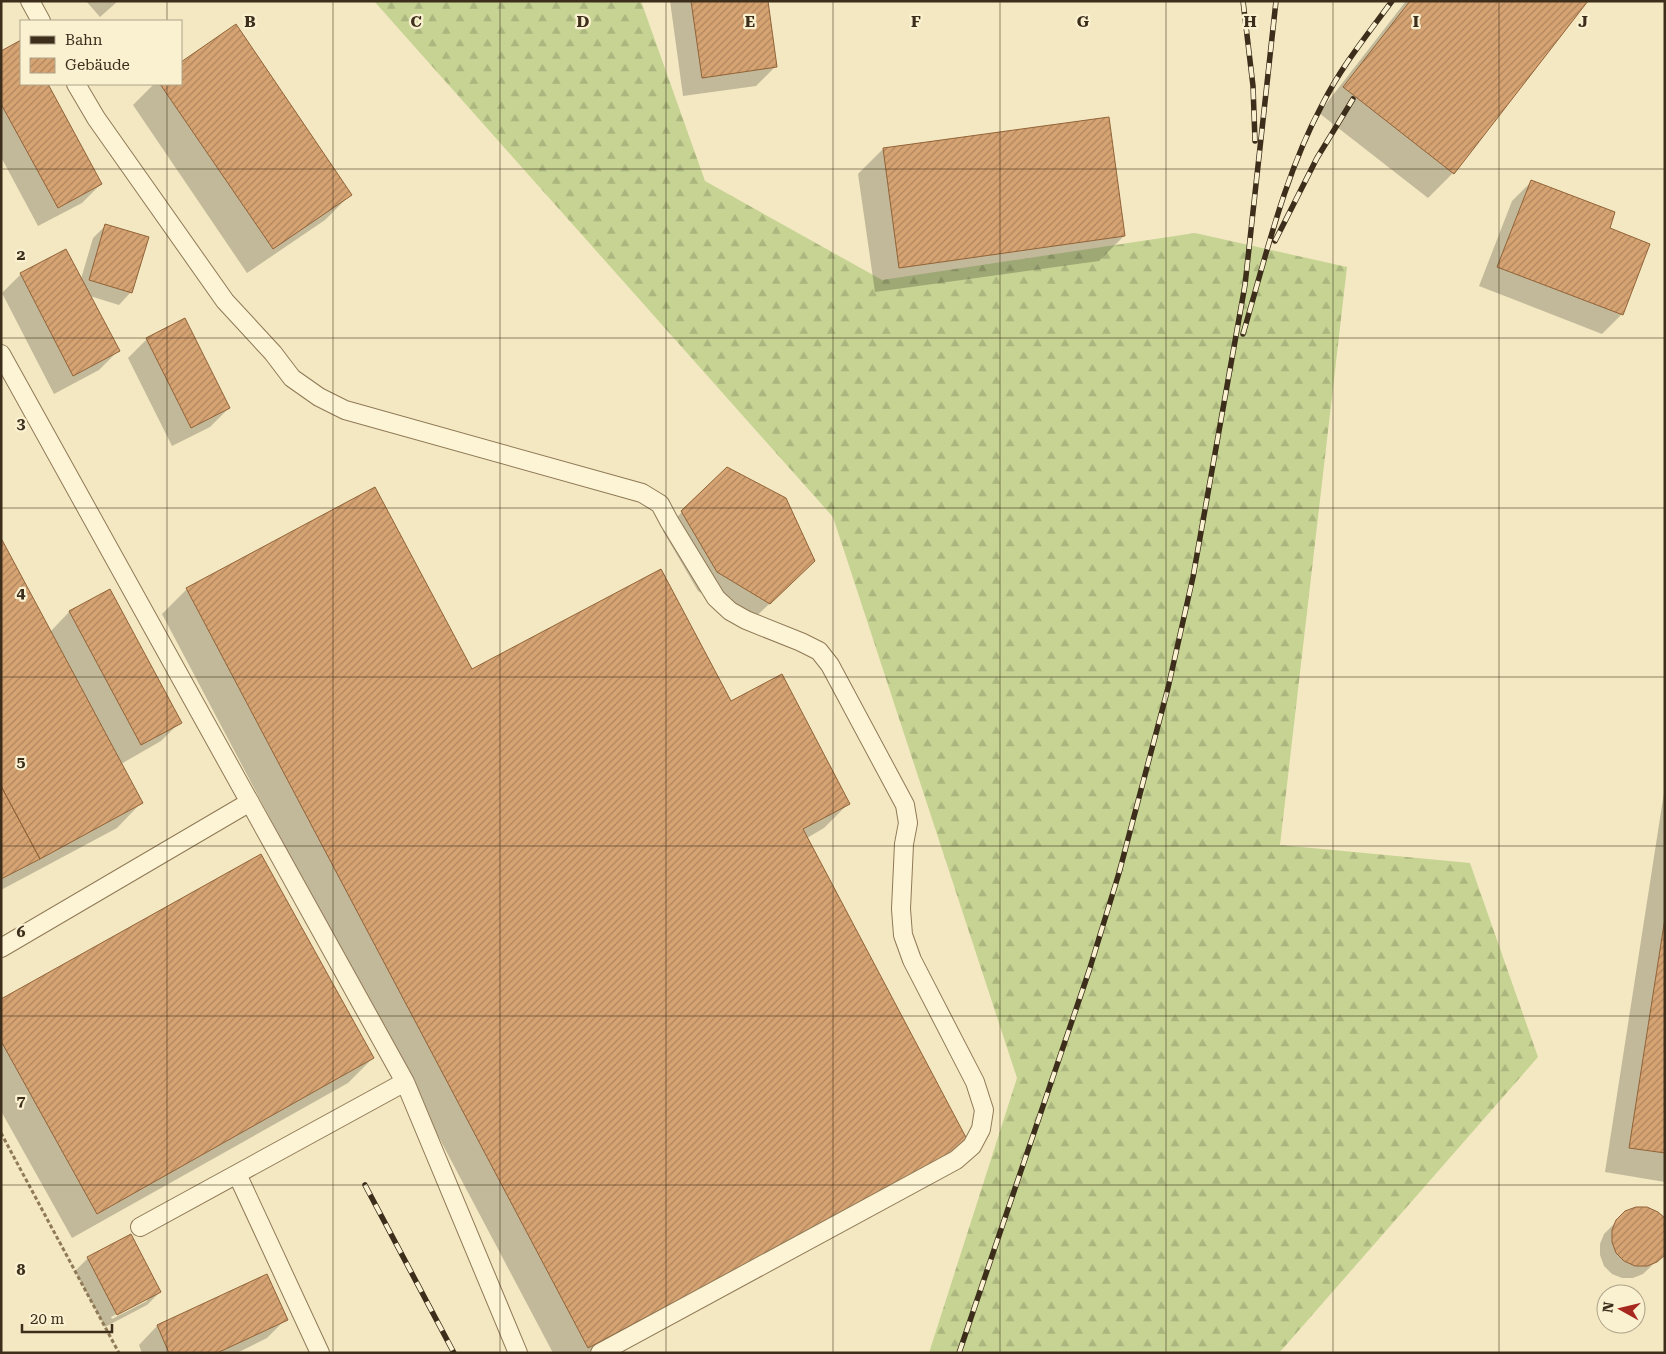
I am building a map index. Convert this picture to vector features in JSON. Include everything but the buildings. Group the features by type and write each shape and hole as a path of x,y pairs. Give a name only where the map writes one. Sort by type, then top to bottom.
{"lane":[{"path":"30,1 40,20"},
{"path":"77,85 96,118 225,301 273,353 292,378 345,410 642,493 660,504 716,598 746,620 819,651 830,665 906,805 908,823 904,844 901,909 903,935 912,960 976,1082 984,1110 982,1129 972,1146 956,1160 600,1353"},
{"path":"1,354 405,1082 518,1353"},
{"path":"1,948 250,802"},
{"path":"140,1227 405,1082"},
{"path":"237,1174 320,1353"}],"path":[{"path":"1,1133 118,1353"}],"green space":[{"path":"374,1 641,1 705,181 882,280 1195,233 1347,267 1280,845 1470,863 1538,1057 1279,1353 929,1353 1017,1078 833,517"}],"railway":[{"path":"1243,1 1253,86 1255,141"},
{"path":"959,1353 1089,971 1119,873 1168,688 1193,577 1245,285 1276,1"},
{"path":"1243,334 1286,188 1309,132 1337,78 1392,1"},
{"path":"1275,241 1317,158 1353,99"},
{"path":"365,1185 454,1353"}]}
